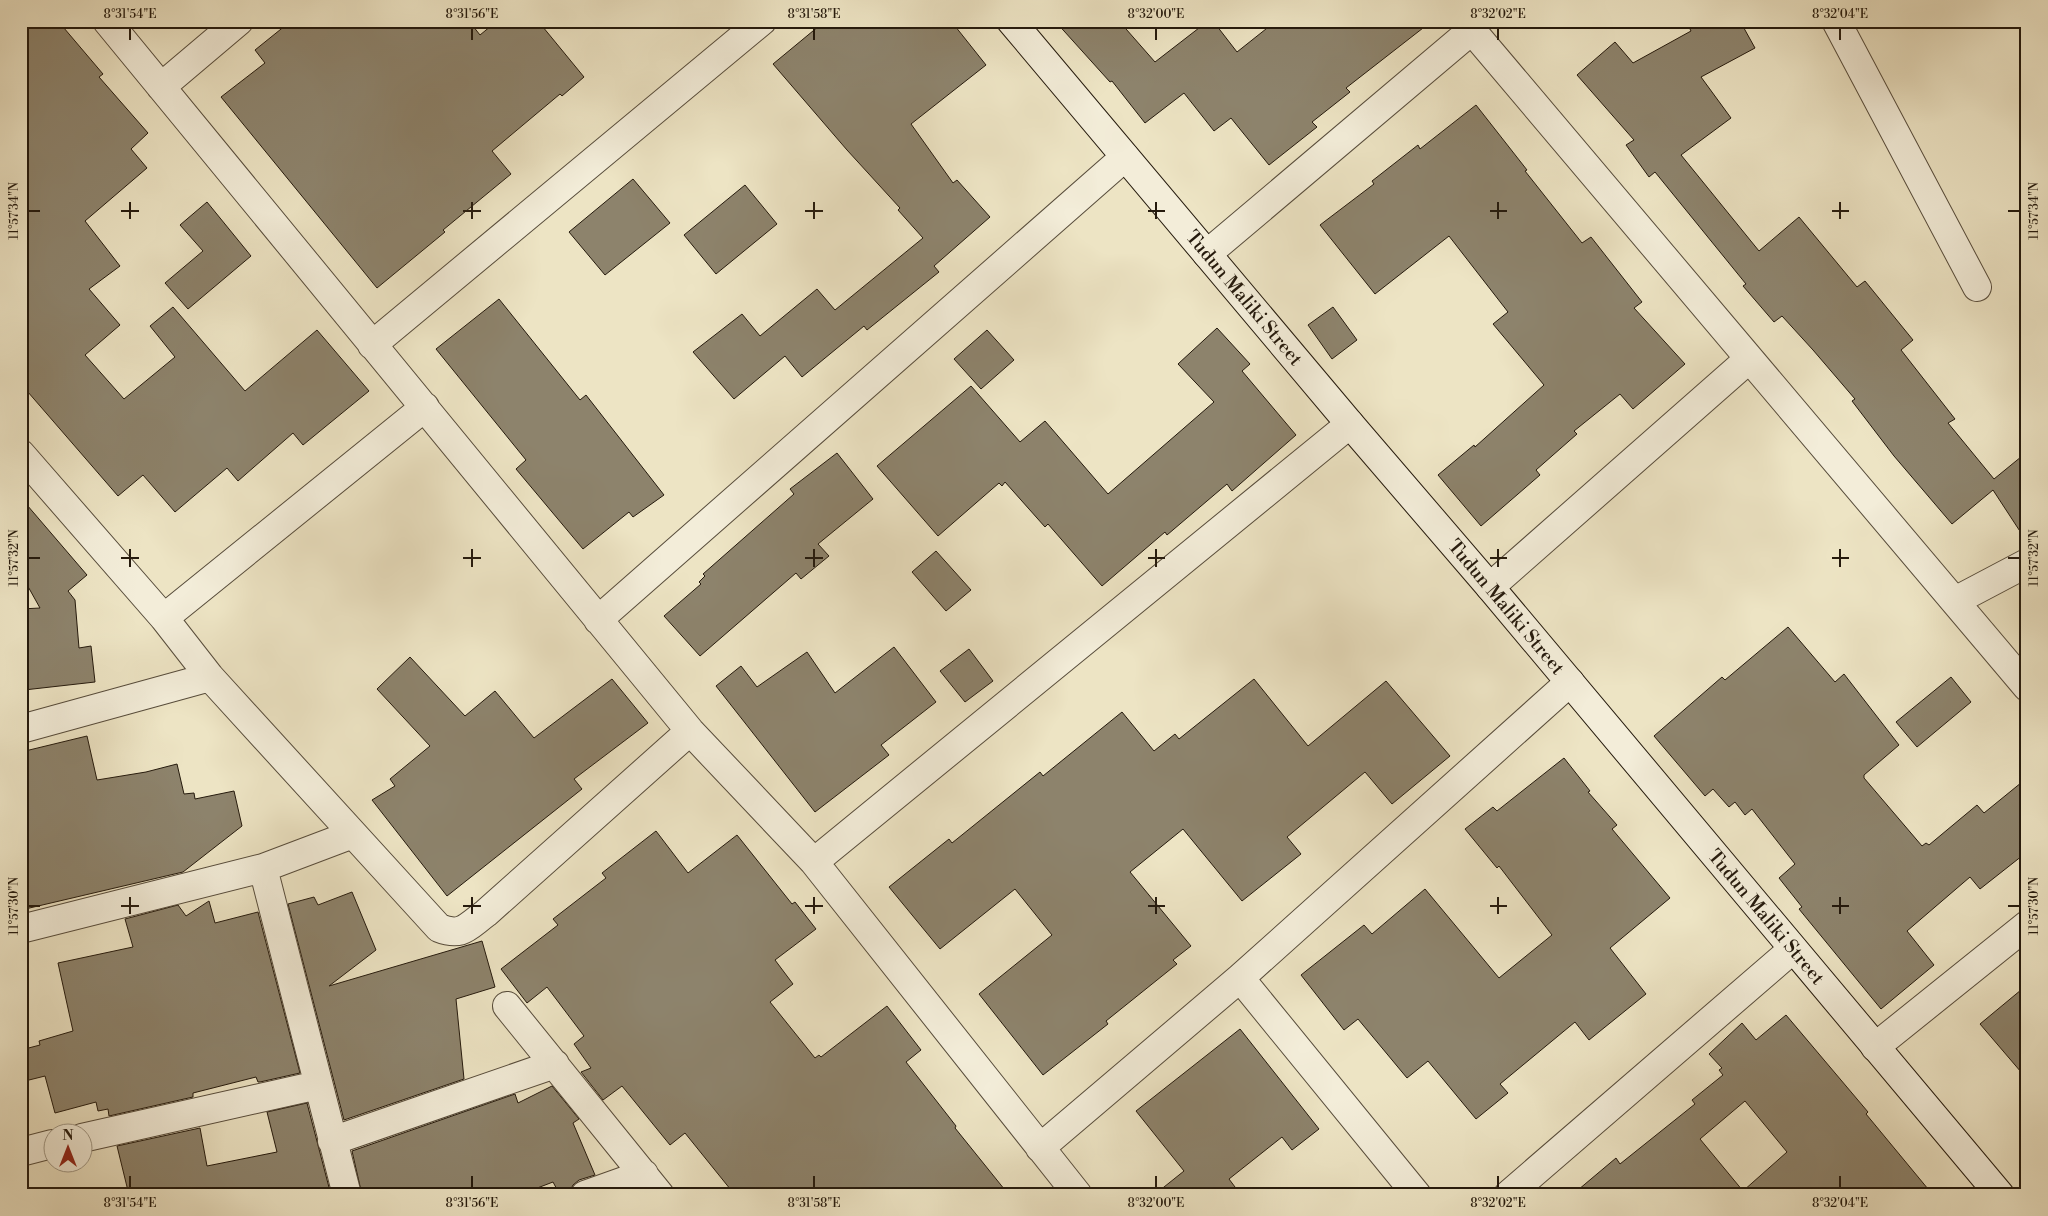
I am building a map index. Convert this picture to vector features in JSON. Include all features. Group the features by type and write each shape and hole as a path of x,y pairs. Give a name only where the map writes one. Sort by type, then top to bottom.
{"street":[{"path":"107,21 690,731 814,862 1078,1195"},
{"path":"160,87 239,21"},
{"path":"372,345 762,21"},
{"name":"Tudun Maliki Street","path":"1010,21 1490,587 2000,1195"},
{"path":"1836,21 1977,287"},
{"path":"1206,254 1468,26 2027,687"},
{"path":"598,620 1125,157"},
{"path":"1490,587 1749,359"},
{"path":"164,618 425,407"},
{"path":"814,862 1350,424"},
{"path":"21,454 164,618 210,678 439,928 452,933 462,931 486,913 690,731"},
{"path":"1955,601 2027,563"},
{"path":"21,729 210,678"},
{"path":"1040,1148 1240,978 1570,682"},
{"path":"21,929 263,868 353,834"},
{"path":"263,868 347,1195"},
{"path":"1875,1047 2027,925"},
{"path":"1508,1195 1793,950"},
{"path":"1240,978 1416,1195"},
{"path":"507,1006 652,1184 585,1195"},
{"path":"332,1142 555,1064"},
{"path":"92,1136 318,1084"},
{"path":"21,1152 42,1147"}],"building":[{"path":"21,21 58,21 103,74 99,77 148,133 131,149 147,168 85,221 120,266 89,289 120,325 85,355 124,399 175,357 150,326 173,307 245,391 317,330 369,391 303,445 293,433 238,481 227,468 175,512 143,475 118,496 21,384"},
{"path":"291,21 469,21 480,35 497,21 538,21 584,77 562,96 560,94 492,151 511,174 377,288 221,97 265,63 255,50"},
{"path":"825,21 951,21 986,65 911,124 953,183 957,180 990,217 934,266 939,272 867,330 864,326 802,377 785,356 734,399 693,352 742,314 760,336 817,289 835,310 923,238 898,210 900,208 773,64"},
{"path":"1055,21 1119,21 1155,62 1208,21 1213,21 1237,52 1276,21 1432,21 1346,88 1350,92 1312,122 1317,127 1269,165 1231,118 1214,131 1184,93 1145,123 1112,81 1110,82"},
{"path":"1686,21 1740,21 1755,48 1701,77 1731,118 1681,155 1759,251 1799,217 1857,287 1865,281 1913,340 1901,350 1955,419 1948,423 1994,479 2027,452 2027,542 1993,490 1952,524 1894,456 1852,401 1855,399 1813,350 1782,316 1774,322 1743,286 1746,284 1655,172 1649,177 1626,145 1634,140 1577,75 1615,42 1633,63 1691,31"},
{"path":"1476,105 1582,243 1591,237 1642,302 1634,308 1685,364 1633,409 1620,394 1574,431 1577,434 1536,470 1540,475 1481,526 1438,475 1474,445 1475,447 1544,385 1493,324 1508,312 1449,236 1375,294 1320,225 1374,184 1372,181 1418,145 1420,149"},
{"path":"633,179 670,223 605,275 569,232"},
{"path":"745,185 777,224 716,274 684,235"},
{"path":"207,202 251,256 188,309 165,283 203,251 180,225"},
{"path":"499,299 580,400 586,395 664,495 633,517 629,512 583,549 516,469 526,460 436,349"},
{"path":"1333,307 1357,340 1332,359 1308,325"},
{"path":"1217,328 1250,364 1242,371 1296,435 1232,491 1227,484 1167,535 1165,532 1102,586 1048,524 1045,527 1005,482 1002,486 999,483 938,536 877,466 971,386 1020,442 1045,421 1108,494 1214,402 1178,364"},
{"path":"987,330 1014,360 981,389 954,359"},
{"path":"837,453 873,499 818,544 829,556 801,579 796,573 700,656 664,616 701,584 699,582 705,576 703,574 794,494 790,489"},
{"path":"21,498 87,575 68,591 75,600 79,648 91,646 95,682 24,690 21,609 40,608 21,574"},
{"path":"936,551 971,590 946,611 912,572"},
{"path":"1788,627 1835,682 1844,674 1899,745 1864,775 1864,778 1922,846 1926,843 1929,845 1977,805 1984,813 2027,778 2027,852 1980,889 1970,877 1907,931 1934,965 1881,1009 1799,909 1802,907 1779,878 1795,864 1752,809 1745,815 1735,802 1729,807 1713,789 1705,796 1654,736 1722,677 1725,680"},
{"path":"894,647 936,702 881,745 889,755 815,812 716,686 741,666 757,687 807,652 835,693"},
{"path":"969,649 993,681 965,702 940,671"},
{"path":"410,657 465,716 495,691 534,738 612,679 648,723 574,779 582,789 447,896 372,800 395,786 390,779 430,746 377,689"},
{"path":"1951,677 1971,702 1917,747 1896,722"},
{"path":"1254,679 1308,746 1386,681 1450,756 1392,804 1365,772 1287,837 1301,854 1242,901 1183,829 1130,872 1191,946 1173,960 1177,964 1106,1021 1108,1024 1043,1075 979,994 1052,935 1015,889 940,949 889,887 949,839 952,843 1040,772 1043,776 1122,712 1154,751 1175,734 1179,739"},
{"path":"87,736 97,780 146,772 177,764 184,794 194,793 195,799 234,791 242,826 183,872 21,910 21,752"},
{"path":"1564,758 1590,791 1588,792 1617,825 1612,829 1670,898 1610,948 1646,994 1589,1040 1575,1022 1500,1084 1508,1093 1476,1119 1428,1061 1407,1078 1358,1019 1344,1030 1301,975 1364,925 1372,934 1425,889 1499,978 1552,935 1499,866 1497,868 1465,829 1493,807 1497,811"},
{"path":"656,831 688,873 737,835 792,904 795,902 816,929 775,960 793,984 770,1002 815,1058 819,1055 821,1057 887,1006 921,1050 906,1062 956,1126 955,1128 1009,1195 735,1195 685,1133 670,1145 622,1086 603,1100 581,1072 591,1068 574,1044 584,1036 547,987 527,1003 501,969 558,925 553,919 606,878 602,873"},
{"path":"352,892 376,950 329,986 482,941 495,987 456,999 464,1079 344,1120 288,904 314,897 318,905"},
{"path":"209,901 215,923 258,912 300,1073 260,1082 258,1082 256,1077 193,1093 193,1097 109,1116 108,1109 98,1111 96,1102 55,1113 45,1076 21,1082 21,1050 40,1045 39,1041 73,1031 58,963 133,947 125,919 178,905 186,916"},
{"path":"2027,985 2027,1079 1980,1024"},
{"path":"1786,1015 1868,1112 1866,1114 1933,1195 1572,1195 1616,1158 1620,1164 1695,1104 1692,1100 1723,1075 1719,1070 1722,1068 1709,1054 1742,1023 1756,1040","holes":["1745,1101 1787,1152 1743,1191 1700,1139"]},
{"path":"1240,1029 1319,1129 1292,1150 1282,1137 1229,1179 1241,1195 1154,1195 1184,1171 1136,1111"},
{"path":"552,1086 579,1119 573,1123 595,1175 579,1180 570,1191 560,1195 553,1182 519,1195 362,1195 352,1151 515,1094 518,1103"},
{"path":"307,1103 331,1195 129,1195 117,1146 200,1128 207,1166 277,1152 267,1112"}]}
